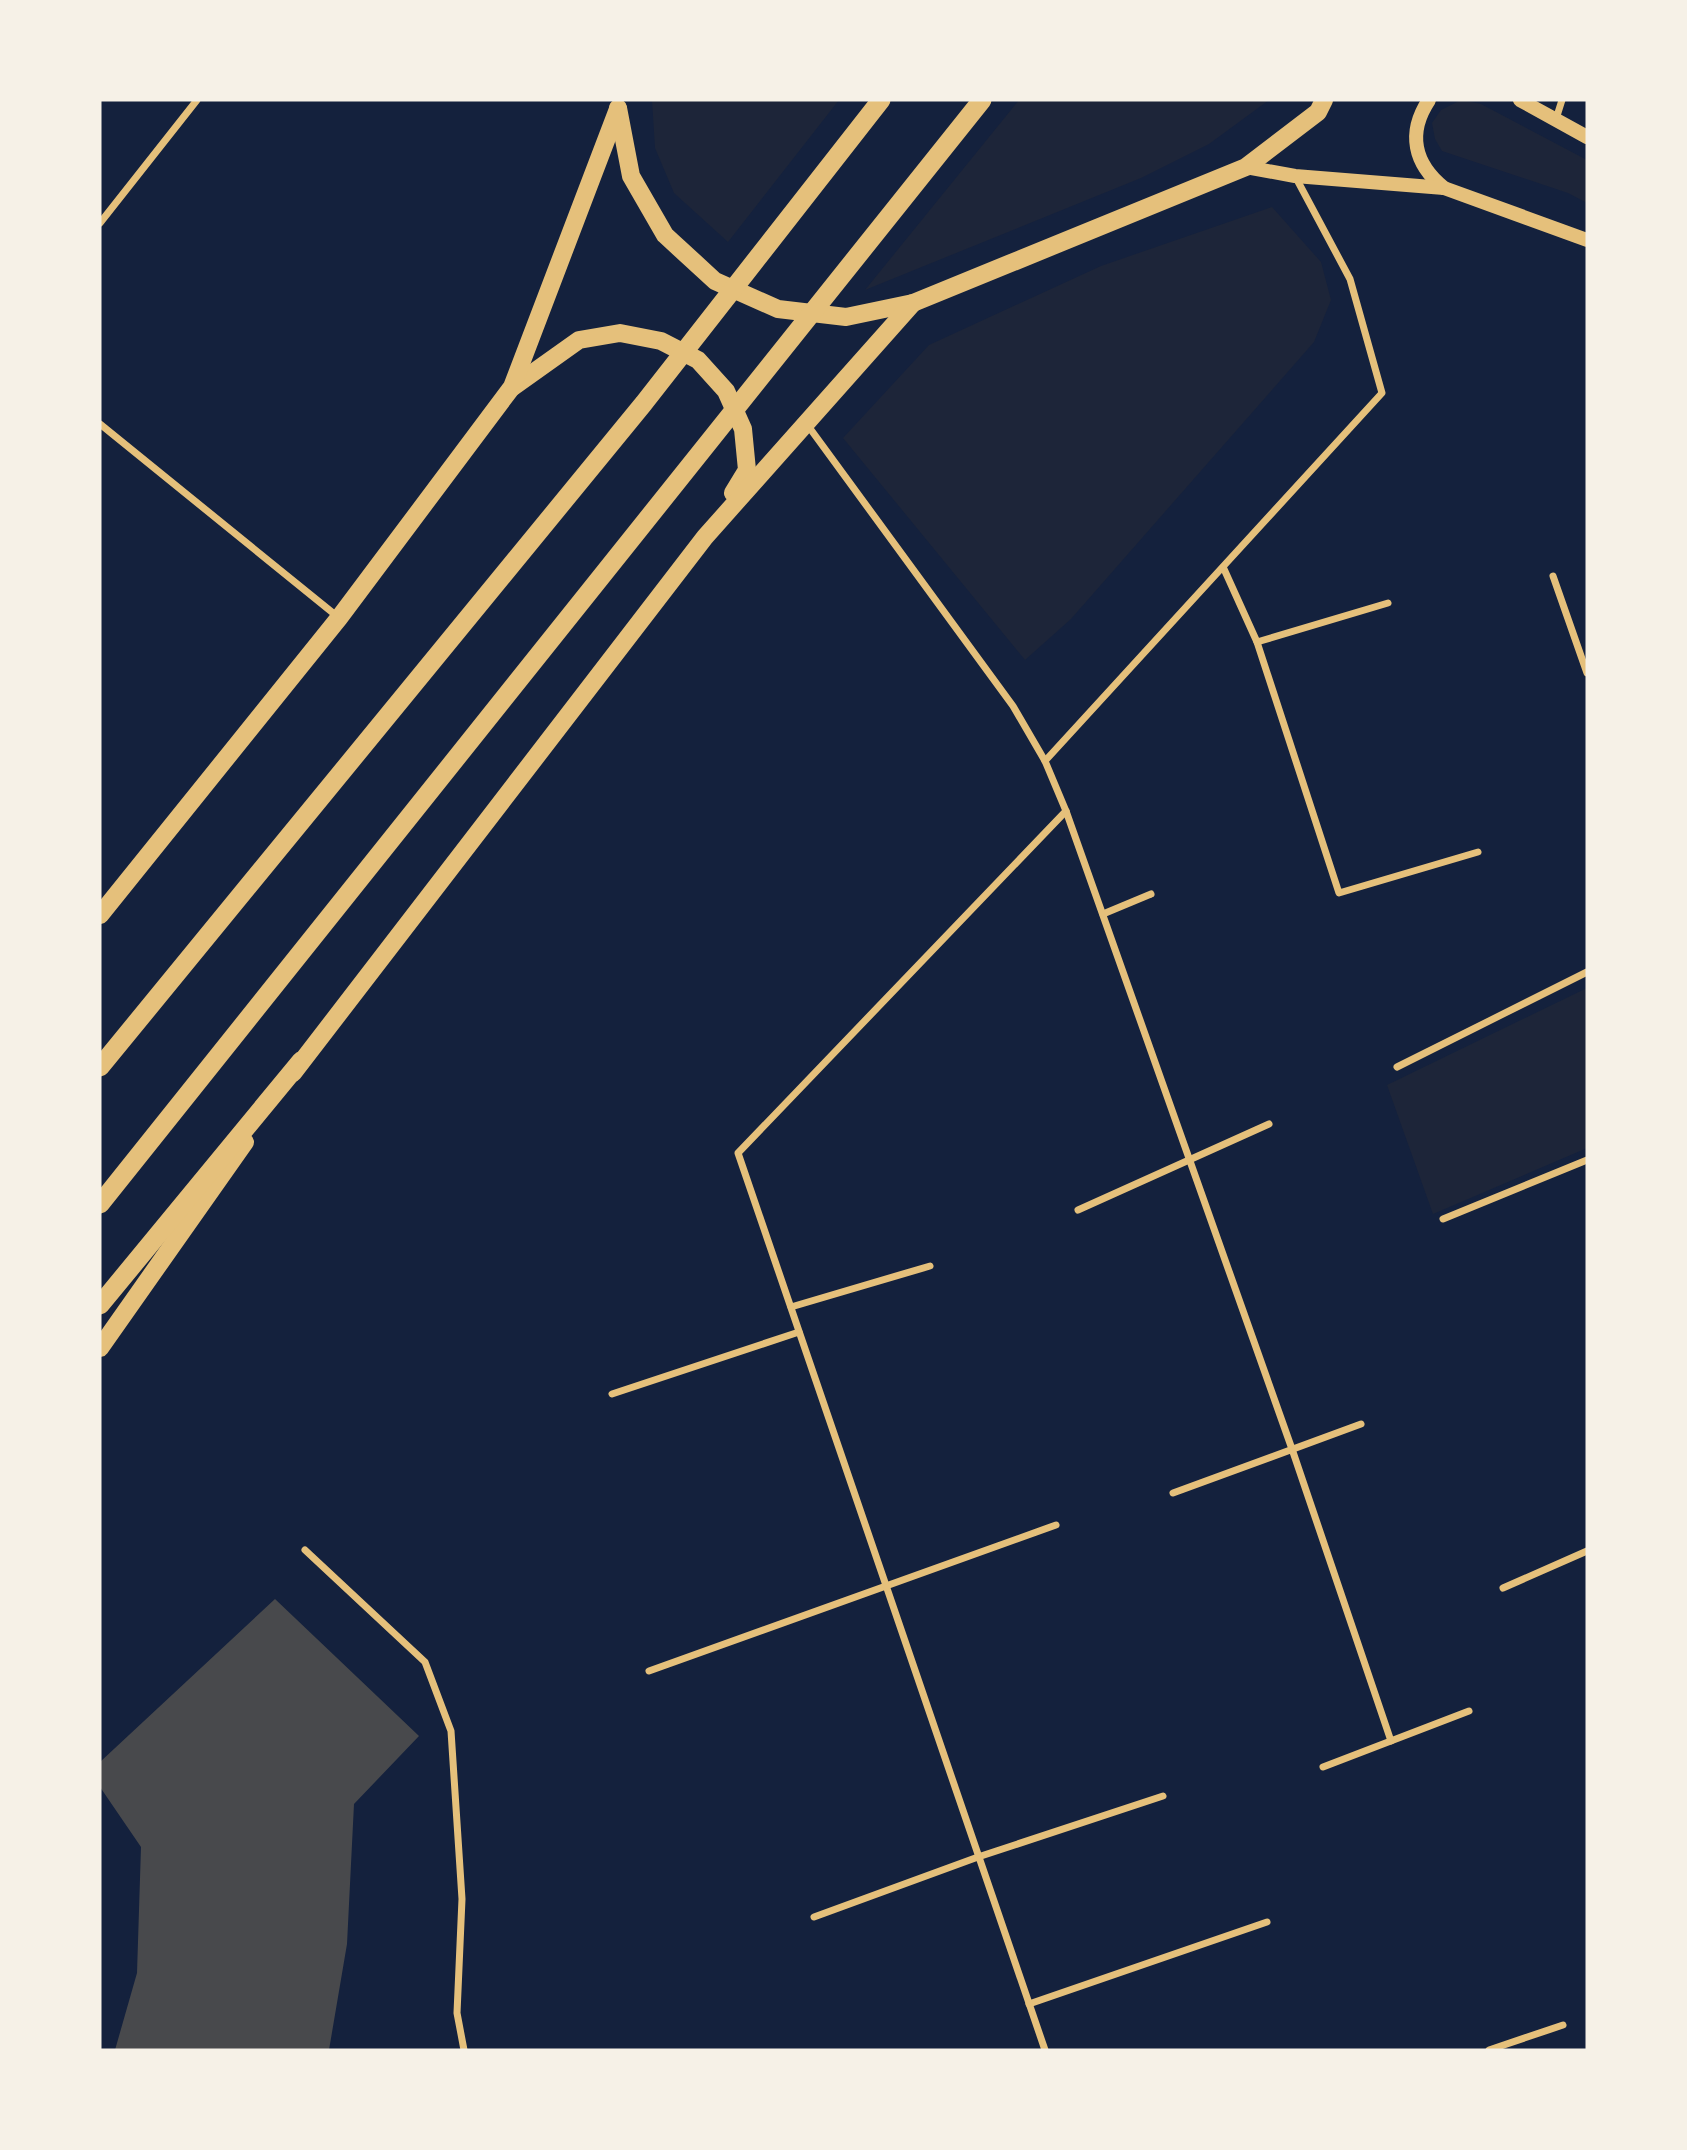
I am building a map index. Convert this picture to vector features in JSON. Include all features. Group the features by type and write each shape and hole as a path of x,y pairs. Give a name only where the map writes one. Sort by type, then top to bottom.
{"highway":[{"path":"100,1067 644,403 881,100"},
{"path":"100,1204 982,100"},
{"path":"100,1305 301,1061"}],"main road":[{"path":"618,104 631,176 665,235 715,281 778,309 846,317 913,303 1246,167 1318,112 1324,100"},
{"path":"1429,100 1418,118 1415,138 1418,158 1428,176 1444,188"},
{"path":"1520,100 1587,137"},
{"path":"100,915 339,618 512,387 618,104"},
{"path":"1246,167 1295,176 1444,188 1587,240"},
{"path":"100,1348 301,1061 705,537 913,303"},
{"path":"512,387 579,340 620,333 661,341 698,360 726,391 743,429 747,470 705,537"}],"street":[{"path":"100,223 197,100"},
{"path":"1555,120 1562,100"},
{"path":"1045,761 1224,569 1382,393 1349,279 1295,176"},
{"path":"806,423 1013,706 1045,761 1066,811 1190,1159 1391,1741"},
{"path":"100,424 339,618"},
{"path":"1224,569 1257,642 1339,893 1478,852"},
{"path":"1553,576 1587,673"},
{"path":"1257,642 1388,603"},
{"path":"1045,2050 738,1153 1066,811"},
{"path":"1103,914 1151,894"},
{"path":"1397,1067 1587,971"},
{"path":"1078,1210 1269,1124"},
{"path":"1443,1219 1587,1160"},
{"path":"791,1307 930,1266"},
{"path":"612,1394 799,1332"},
{"path":"1172,1493 1361,1424"},
{"path":"649,1671 1056,1525"},
{"path":"305,1550 425,1662 451,1731 461,1899 457,2013 464,2050"},
{"path":"1503,1588 1587,1551"},
{"path":"1324,1767 1469,1712"},
{"path":"814,1917 978,1857 1163,1796"},
{"path":"1029,2004 1266,1922"},
{"path":"1489,2050 1563,2025"}],"shaded area":[{"path":"652,100 839,100 728,242 674,193 655,148"},
{"path":"1019,100 1269,100 1209,144 1141,178 865,290"},
{"path":"1461,100 1481,104 1587,160 1587,203 1568,193 1442,151 1435,139 1432,123 1441,110"},
{"path":"1272,207 1321,262 1331,300 1314,342 1071,619 1025,660 843,438 929,345 1101,266"},
{"path":"1587,988 1587,1148 1433,1214 1387,1085"}],"building":[{"path":"275,1599 419,1736 354,1804 347,1944 329,2050 115,2050 137,1973 141,1847 100,1787 100,1762"}]}
